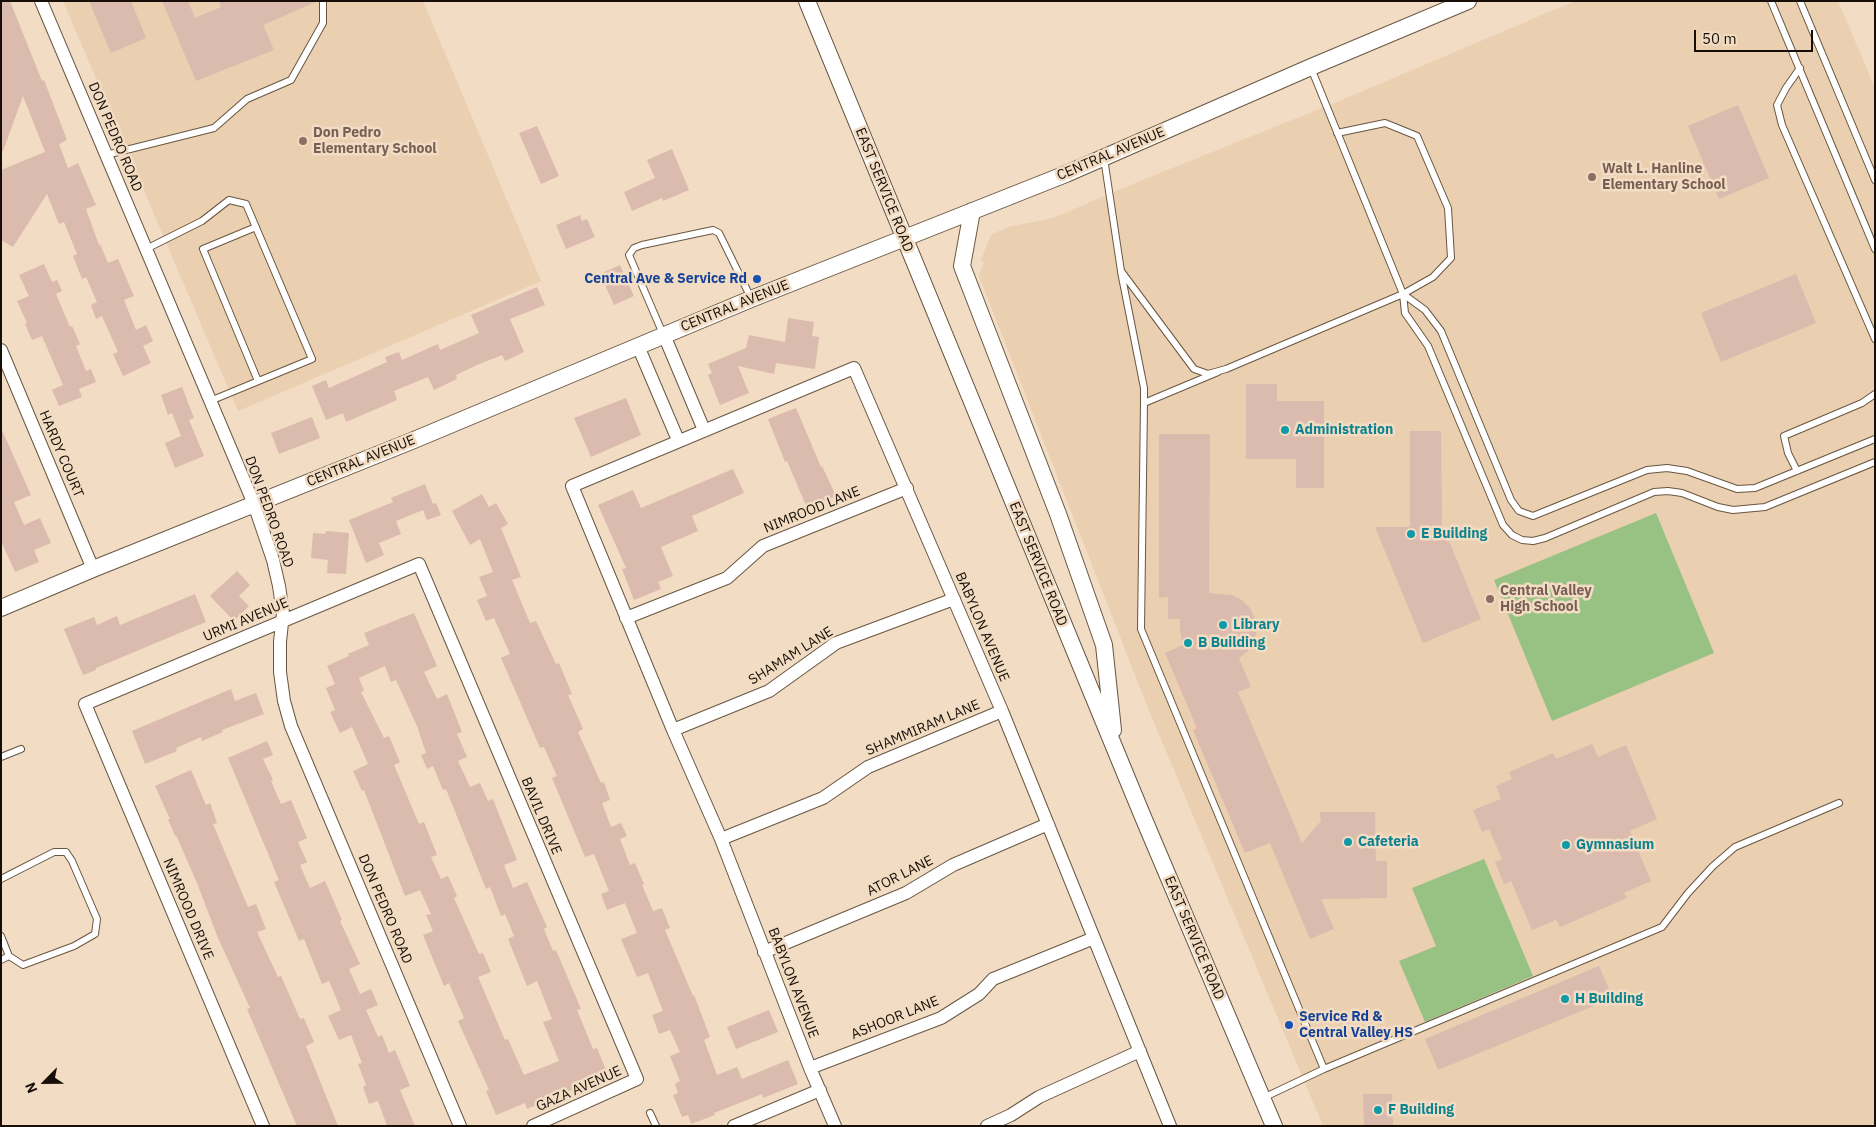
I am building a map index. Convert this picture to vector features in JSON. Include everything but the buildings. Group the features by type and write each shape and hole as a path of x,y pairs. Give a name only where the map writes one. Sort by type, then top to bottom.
{"street":[{"name":"DON PEDRO ROAD","path":"41,1 254,504 280,586 282,622 280,672 284,701 291,726 460,1126"},
{"name":"EAST SERVICE ROAD","path":"807,1 1115,750 1274,1126"},
{"name":"CENTRAL AVENUE","path":"1,608 93,568 414,440 751,299 1066,174 1468,1"},
{"path":"972,211 962,266 1058,514 1104,645 1115,750"},
{"path":"664,336 704,430"},
{"path":"638,346 678,440"},
{"name":"HARDY COURT","path":"1,350 93,568"},
{"name":"BABYLON AVENUE","path":"835,1126 810,1068 721,840 673,730 572,486 678,440 854,368 1002,711 1170,1126"},
{"name":"NIMROOD LANE","path":"626,618 727,578 763,546 906,488"},
{"name":"URMI AVENUE","path":"85,704 419,564"},
{"name":"BAVIL DRIVE","path":"419,564 637,1080"},
{"name":"SHAMAM LANE","path":"673,730 769,691 836,643 954,599"},
{"name":"NIMROOD DRIVE","path":"85,704 263,1126"},
{"name":"SHAMMIRAM LANE","path":"721,840 823,798 868,767 1002,711"},
{"name":"ATOR LANE","path":"764,952 906,893 953,865 1048,824"},
{"name":"ASHOOR LANE","path":"810,1068 941,1018 979,994 993,979 1094,938"},
{"path":"986,1126 1011,1115 1040,1097 1140,1051"},
{"name":"GAZA AVENUE","path":"533,1126 637,1080"},
{"path":"734,1126 820,1090"}],"lane":[{"path":"106,155 214,128 247,99 291,80 323,24 323,1"},
{"path":"1772,1 1875,249"},
{"path":"1800,1 1875,180"},
{"path":"1311,67 1403,294 1405,313 1428,346 1503,525 1512,535 1522,540 1533,541 1544,538 1654,492 1682,493 1718,507 1733,510 1765,508 1875,462"},
{"path":"1800,68 1777,105 1782,125 1875,339"},
{"path":"1144,403 1403,294 1433,277 1452,258 1448,208 1417,136 1385,123 1338,133"},
{"path":"1103,157 1121,271 1144,388 1141,628 1324,1069"},
{"path":"146,249 202,221 229,200 246,204 312,358 210,401"},
{"path":"256,227 203,249 258,381"},
{"path":"664,336 630,255 634,248 713,230 719,233 751,299"},
{"path":"1121,271 1194,369 1208,374 1218,372"},
{"path":"1403,294 1425,310 1441,331 1511,500 1519,511 1533,516 1545,513 1648,470 1667,468 1687,471 1729,486 1742,489 1755,488 1875,439"},
{"path":"1798,471 1788,453 1784,436 1862,403 1875,394"},
{"path":"1,757 21,749"},
{"path":"1263,1098 1324,1069 1662,927 1694,886 1735,847 1839,803"},
{"path":"1,879 54,852 66,852 72,861 97,919 95,934 74,946 23,965 9,956 1,936"},
{"path":"1,960 9,956"},
{"path":"650,1113 656,1126"}],"shaded area":[{"name":"Don Pedro Elementary School","path":"63,1 423,1 541,281 238,411"},
{"name":"Central Valley High School","path":"1575,1 1838,1 1875,88 1875,1126 1323,1126 1148,708 979,276 984,262 981,260 991,235 997,232 1008,227 1053,218 1337,102"}],"green space":[{"path":"1656,513 1714,653 1552,721 1494,580"},
{"path":"1484,859 1533,976 1425,1022 1399,961 1436,946 1412,888"}],"place":[{"name":"Don Pedro Elementary School","path":"303,141"},
{"name":"Walt L. Hanline Elementary School","path":"1592,177"},
{"name":"Central Ave & Service Rd","path":"757,279"},
{"name":"Administration","path":"1285,430"},
{"name":"E Building","path":"1411,534"},
{"name":"Central Valley High School","path":"1490,599"},
{"name":"Library","path":"1223,625"},
{"name":"B Building","path":"1188,643"},
{"name":"Cafeteria","path":"1348,842"},
{"name":"Gymnasium","path":"1566,845"},
{"name":"H Building","path":"1565,999"},
{"name":"Service Rd & Central Valley HS","path":"1289,1025"},
{"name":"F Building","path":"1378,1110"}]}
